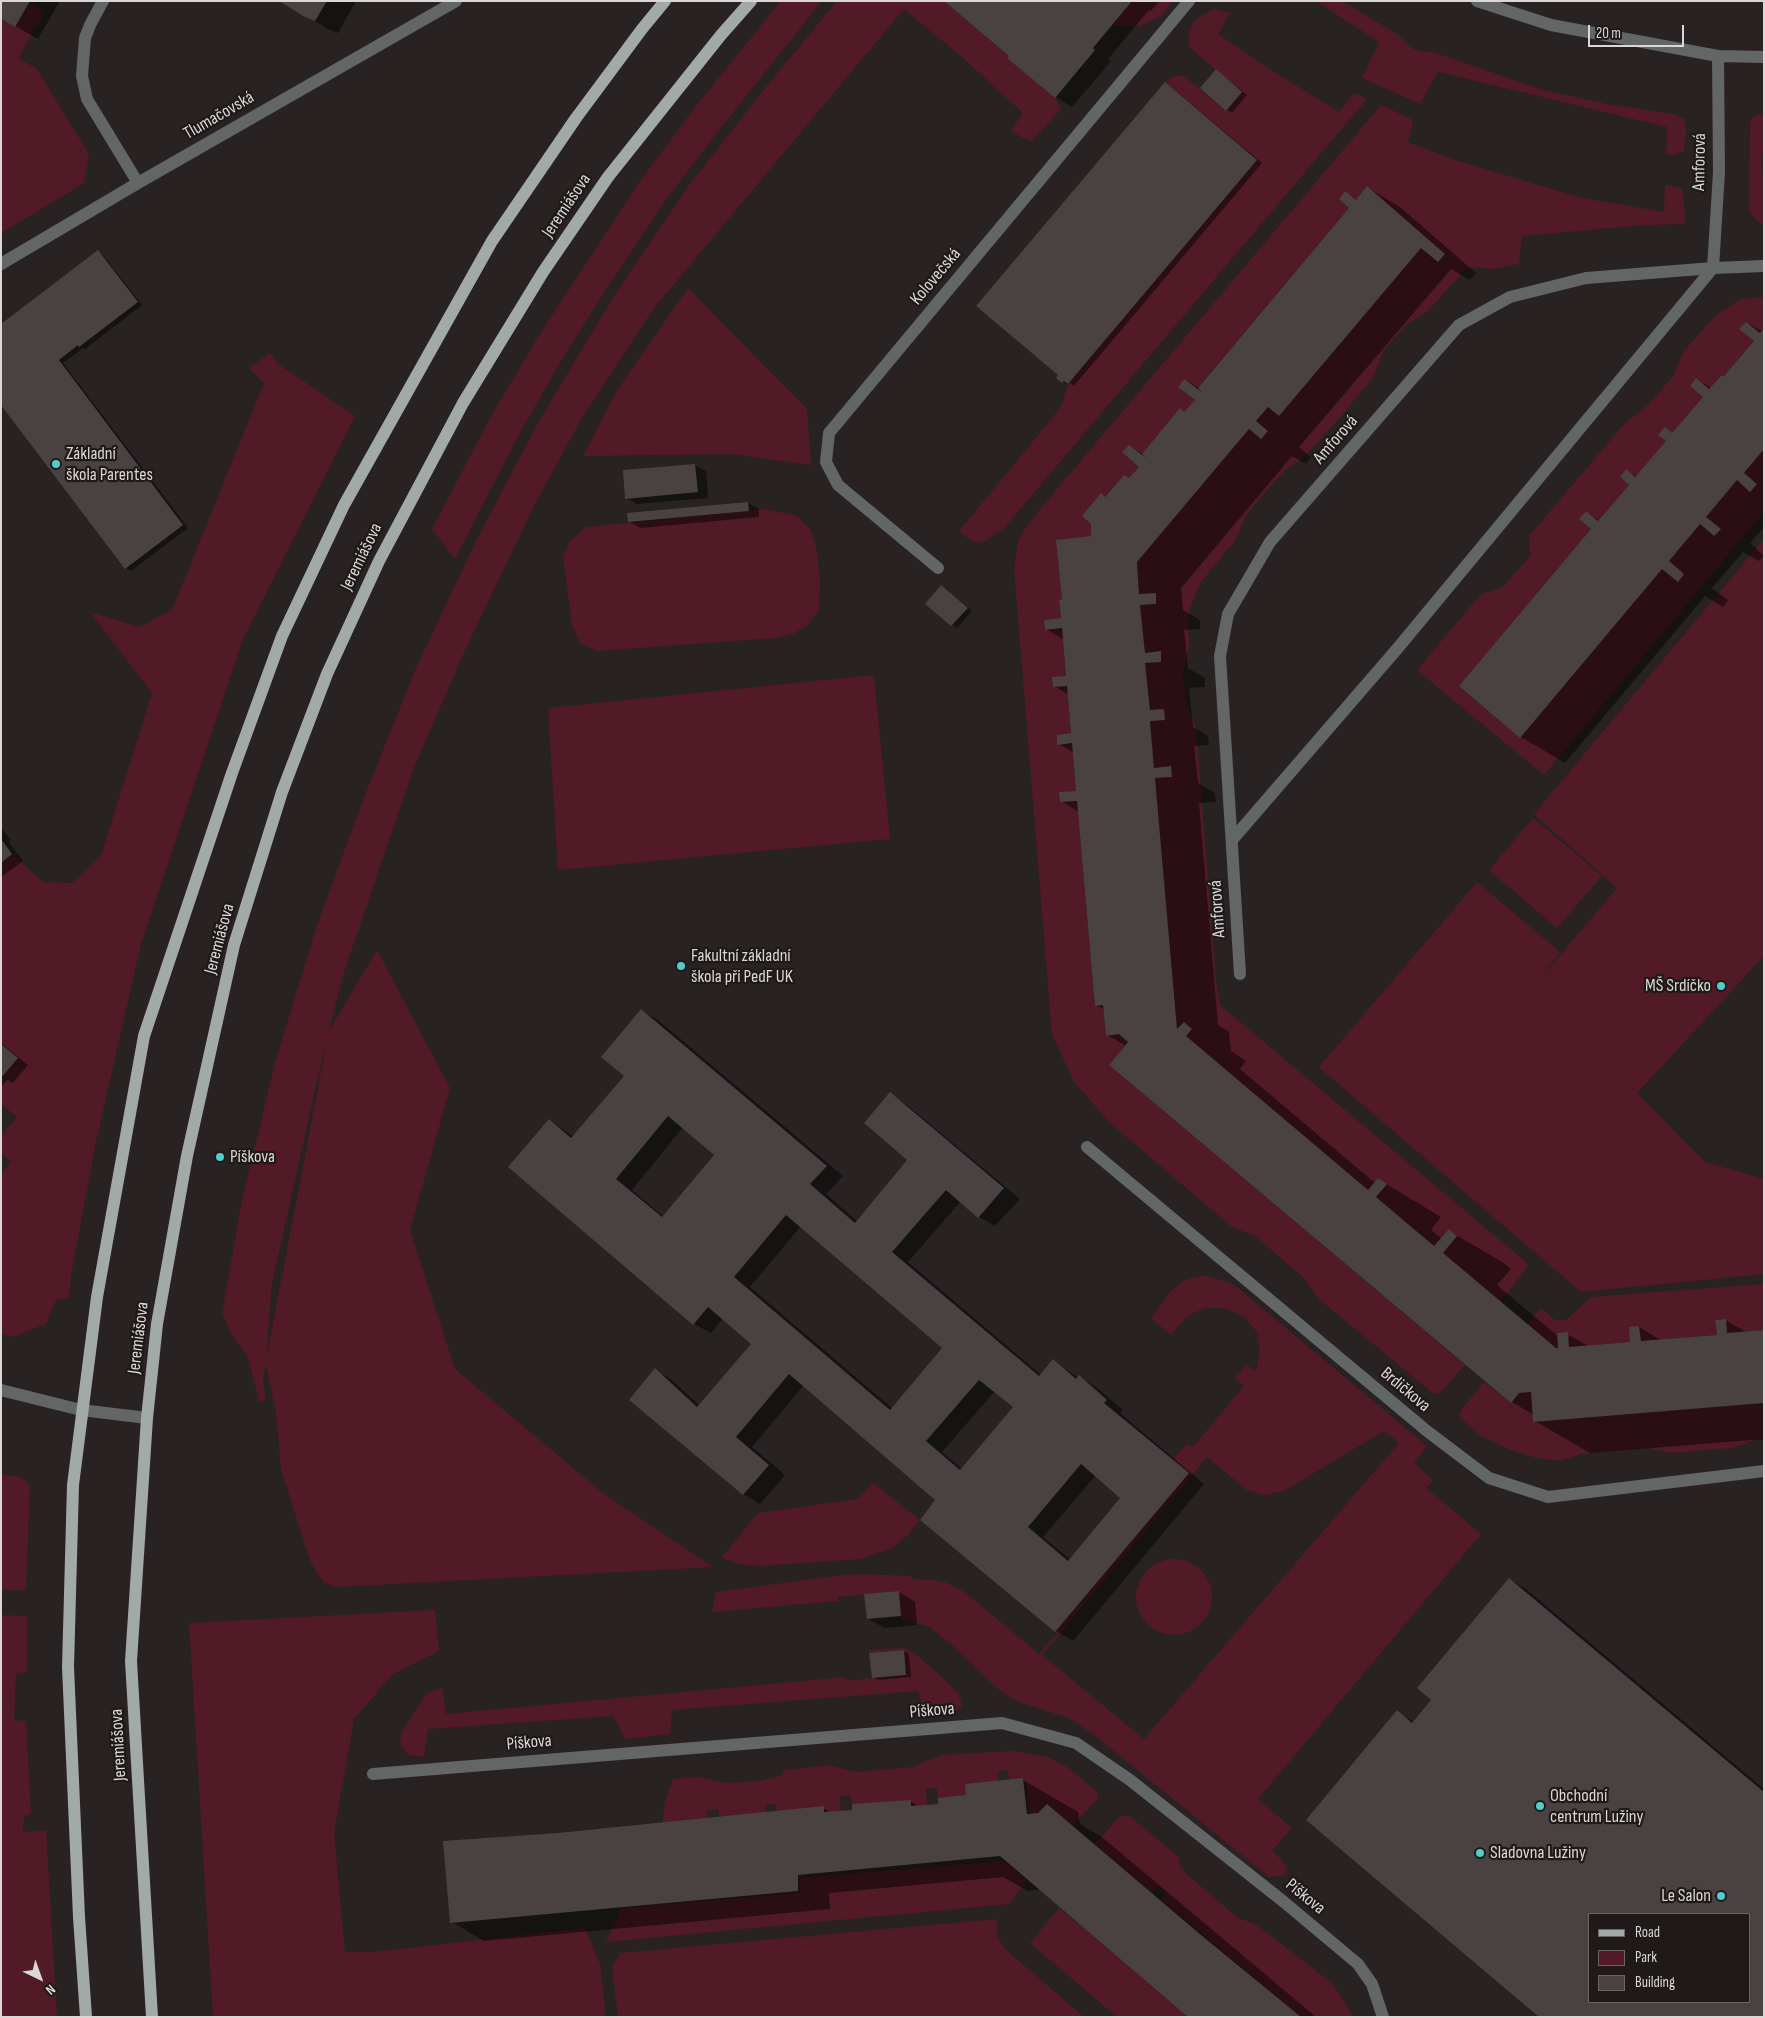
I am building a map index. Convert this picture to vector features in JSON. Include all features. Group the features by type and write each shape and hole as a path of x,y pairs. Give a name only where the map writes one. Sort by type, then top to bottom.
{"main road":[{"path":"86,2017 79,1917 68,1668 73,1485 81,1410 97,1297 144,1036 232,773 282,636 344,505 492,241 576,118 665,1"},
{"name":"Jeremiášova","path":"152,2017 131,1661 147,1418 157,1324 186,1166 234,945 282,792 327,674 379,561 458,412 543,272 608,177 721,35 751,1"}],"street":[{"path":"103,1 85,38 82,76 87,99 138,183"},
{"name":"Tlumačovská","path":"1,264 138,183 456,1"},
{"name":"Kolovečská","path":"938,568 838,485 826,462 829,433 1189,1"},
{"path":"1477,1 1551,25 1718,56 1764,57"},
{"name":"Amforová","path":"1713,268 1719,172 1718,56"},
{"name":"Amforová","path":"1240,974 1220,656 1228,614 1270,542 1459,325 1510,296 1586,278 1764,266"},
{"path":"1232,840 1397,649 1713,268"},
{"name":"Brdičkova","path":"1087,1147 1427,1431 1489,1478 1548,1496 1764,1471"},
{"path":"1,1390 81,1410 147,1418"},
{"name":"Píškova","path":"373,1774 1002,1723 1076,1743 1130,1780 1284,1902 1358,1964 1372,1984 1383,2017"}],"green space":[{"path":"781,1 822,1 665,201 605,291 562,359 516,440 455,559 432,529 489,420 536,340 640,181 696,106"},
{"path":"837,1 944,1 1055,98 1061,109 1032,141 1021,137 1011,130 1023,113 962,57 904,9 654,308 583,416 535,504 465,650 413,770 343,975 329,1031 377,950 450,1088 410,1230 455,1369 604,1494 713,1567 337,1587 323,1582 310,1561 281,1469 276,1413 266,1364 263,1380 266,1401 259,1401 248,1357 231,1333 222,1314 241,1205 275,1063 317,925 365,795 416,668 477,539 539,421 612,299 689,185","holes":["326,1046 266,1360 272,1283"]},
{"path":"1132,1 1172,1 1163,15 1139,26 1112,25"},
{"path":"1316,1 1342,1 1397,34 1413,49 1422,52 1433,52 1540,89 1607,104 1674,114 1685,119 1684,151 1674,155 1666,154 1667,127 1438,72 1420,104 1362,78 1379,42"},
{"path":"30,3 45,11 18,58 37,69 89,154 84,183 1,233 1,19 15,27"},
{"path":"1214,9 1230,13 1218,34 1339,112 1354,93 1367,99 1005,527 987,540 978,543 970,540 959,531 1053,417 1061,406 1068,384 1257,160 1165,82 1173,76 1184,76 1226,111 1242,92 1190,47 1188,39 1191,26 1197,18"},
{"path":"1381,105 1413,120 1408,142 1455,160 1582,198 1664,212 1665,185 1678,187 1682,189 1686,224 1644,225 1522,236 1519,264 1492,269 1467,267 1428,311 1405,326 1383,351 1374,376 1337,421 1304,457 1283,472 1246,515 1235,541 1200,583 1188,613 1189,646 1183,673 1186,704 1196,729 1216,982 1220,1005 1527,1263 1528,1267 1500,1301 1443,1253 1457,1236 1449,1229 1434,1246 1376,1197 1386,1184 1378,1178 1368,1190 1186,1036 1192,1029 1184,1022 1177,1029 1155,778 1171,777 1171,766 1154,768 1150,721 1165,719 1164,709 1150,710 1145,663 1161,662 1161,652 1145,653 1140,605 1156,604 1156,593 1139,594 1137,562 1249,429 1261,439 1268,431 1256,421 1421,248 1437,262 1444,253 1368,187 1356,200 1345,192 1339,199 1349,208 1198,387 1202,392 1184,379 1178,386 1195,400 1184,412 1180,409 1142,454 1146,458 1129,445 1123,452 1139,467 1129,478 1124,475 1105,497 1101,494 1082,516 1091,524 1091,536 1057,540 1062,599 1059,600 1061,618 1044,620 1045,630 1062,628 1066,676 1052,677 1053,686 1067,686 1071,733 1057,735 1057,744 1072,743 1076,791 1059,792 1060,802 1077,801 1095,1005 1103,1005 1106,1036 1119,1034 1128,1042 1109,1065 1465,1365 1441,1392 1434,1394 1319,1299 1305,1279 1255,1236 1232,1227 1109,1122 1074,1082 1052,1034 1014,569 1018,542 1022,533 1041,508"},
{"path":"1764,114 1762,158 1764,226 1753,217 1749,209 1750,124 1752,118 1756,115"},
{"path":"688,288 807,409 811,465 731,454 583,456 616,392"},
{"path":"1764,297 1764,331 1760,333 1746,322 1740,329 1754,341 1724,376 1722,375 1709,389 1696,378 1690,386 1703,397 1672,433 1659,435 1666,441 1635,477 1626,470 1620,477 1629,485 1598,521 1586,511 1579,519 1591,529 1459,686 1520,738 1662,569 1678,582 1669,561 1700,524 1714,536 1720,529 1706,517 1737,480 1750,491 1756,484 1744,473 1764,449 1764,512 1544,775 1417,670 1481,594 1503,587 1530,556 1529,536 1625,423 1648,405 1674,375 1683,352 1715,316 1741,299"},
{"path":"270,353 278,364 355,416 243,639 141,944 95,1146 71,1276 69,1298 56,1300 46,1324 12,1337 1,1334 1,1174 11,1162 1,1153 1,1136 17,1117 1,1104 1,1078 18,1058 1,1044 1,863 12,854 43,882 72,883 101,856 152,693 90,612 139,627 172,610 264,383 249,368"},
{"path":"765,509 797,516 811,530 817,552 820,583 819,610 808,625 795,633 776,638 597,651 580,643 572,625 563,556 571,540 586,527"},
{"path":"1764,539 1764,956 1637,1093 1705,1162 1764,1179 1764,1274 1581,1292 1319,1067 1477,882 1560,952 1540,979 1617,888 1534,814"},
{"path":"874,675 890,839 558,870 548,708"},
{"path":"1533,818 1602,876 1557,928 1489,870"},
{"path":"1205,1275 1233,1284 1427,1446 1414,1463 1433,1480 1426,1488 1481,1534 1258,1799 1292,1828 1272,1851 1287,1867 1285,1875 1269,1877 1097,1737 1069,1718 1016,1701 998,1689 930,1627 901,1619 899,1591 838,1597 838,1601 712,1612 716,1592 858,1574 912,1576 912,1579 936,1580 947,1583 966,1593 1039,1654 1057,1634 1056,1631 1188,1474 1190,1475 1173,1460 1187,1443 1193,1447 1244,1386 1235,1378 1247,1365 1256,1371 1260,1352 1257,1332 1244,1317 1225,1308 1205,1308 1187,1316 1171,1335 1151,1318 1171,1291 1184,1280","holes":["1384,1431 1399,1443 1144,1739 1042,1655 1207,1457 1247,1490 1265,1495 1284,1491"]},
{"path":"1764,1284 1764,1330 1727,1333 1725,1319 1715,1320 1717,1335 1641,1341 1639,1326 1630,1342 1556,1348 1527,1324 1541,1308 1555,1320 1566,1320 1591,1297"},
{"path":"1484,1382 1511,1403 1519,1393 1531,1392 1534,1422 1764,1403 1764,1438 1733,1448 1671,1453 1647,1448 1581,1454 1559,1461 1537,1458 1510,1450 1481,1436 1459,1417 1461,1410"},
{"path":"1,1474 21,1477 30,1485 26,1590 1,1590"},
{"path":"873,1483 920,1520 908,1535 892,1548 860,1559 760,1566 740,1564 721,1558 758,1513 858,1499"},
{"path":"1174,1559 1189,1562 1201,1570 1209,1582 1212,1597 1209,1612 1201,1624 1189,1632 1174,1635 1159,1632 1147,1624 1139,1612 1136,1597 1139,1582 1147,1570 1159,1562"},
{"path":"435,1610 439,1651 393,1674 354,1719 334,1833 345,1952 373,1952 585,1928 600,1964 606,2017 213,2017 189,1623"},
{"path":"1,1615 27,1616 27,1672 16,1673 14,1720 26,1721 31,1814 24,1816 23,1832 46,1830 57,2017 1,2017"},
{"path":"903,1648 913,1652 940,1675 959,1694 962,1706 952,1714 927,1717 918,1691 672,1710 670,1734 625,1739 613,1716 428,1729 424,1757 408,1755 400,1744 402,1731 427,1693 443,1688 446,1714 845,1677 845,1681 906,1675 904,1650 869,1653 869,1650"},
{"path":"1013,1751 1048,1757 1070,1769 1098,1793 1097,1799 1073,1826 1050,1806 1041,1816 1029,1817 1026,1782 1010,1783 1008,1770 998,1771 998,1784 968,1798 938,1804 937,1788 926,1789 927,1807 913,1808 912,1802 853,1807 853,1813 850,1795 840,1796 841,1814 826,1815 826,1809 776,1814 775,1804 765,1805 765,1815 719,1819 718,1809 707,1810 708,1820 662,1824 665,1802 673,1779 700,1777 727,1783 758,1781 780,1776 785,1770 828,1765 856,1772 913,1767 940,1755"},
{"path":"1128,1815 1179,1857 1179,1864 1190,1877 1238,1918 1255,1924 1332,1983 1345,2002 1352,2017 1301,2017 1161,1899 1166,1893 1158,1886 1152,1892 1095,1844 1119,1817"},
{"path":"1003,1861 1027,1880 1009,1904 606,1942 622,1908 801,1893 800,1878"},
{"path":"1059,1908 1188,2017 1117,2017 1030,1943"},
{"path":"997,1919 997,1936 1005,1949 1084,2017 618,2017 612,1967 620,1953"}],"building":[{"path":"1,1 30,1 15,27 1,19"},
{"path":"279,1 327,1 315,21"},
{"path":"944,1 1132,1 1055,98"},
{"path":"1216,69 1242,92 1226,111 1200,88"},
{"path":"1165,82 1257,160 1068,384 1064,381 1062,383 1056,378 1058,375 976,306"},
{"path":"1367,186 1445,254 1438,262 1421,248 1279,416 1268,407 1256,421 1268,431 1261,439 1249,429 1137,562 1139,594 1156,593 1156,604 1140,605 1145,653 1161,651 1161,662 1145,663 1150,710 1164,709 1165,720 1150,721 1154,768 1171,766 1172,777 1155,778 1177,1029 1184,1022 1192,1029 1186,1036 1368,1190 1378,1178 1387,1184 1376,1197 1434,1246 1449,1229 1457,1236 1443,1253 1556,1348 1558,1348 1557,1333 1568,1332 1569,1347 1630,1342 1629,1327 1639,1326 1641,1341 1717,1335 1715,1320 1726,1319 1727,1333 1764,1330 1764,1403 1533,1422 1531,1392 1519,1393 1511,1403 1109,1065 1128,1042 1119,1034 1106,1036 1103,1005 1095,1006 1077,801 1060,802 1059,792 1076,791 1072,743 1057,745 1057,735 1071,733 1067,686 1053,687 1052,677 1066,676 1062,628 1045,630 1044,620 1061,618 1059,600 1062,599 1056,540 1091,536 1091,524 1082,516 1101,493 1105,497 1124,475 1129,478 1139,467 1122,452 1129,445 1146,458 1142,454 1180,408 1184,412 1195,400 1178,387 1184,379 1202,392 1198,388 1349,208 1339,199 1345,191 1356,200"},
{"path":"98,250 138,302 59,360 183,525 125,569 1,405 1,324"},
{"path":"1746,322 1760,333 1762,330 1764,331 1764,449 1744,473 1757,484 1750,492 1737,480 1706,517 1721,529 1714,536 1700,524 1669,561 1684,574 1678,582 1662,569 1520,738 1459,686 1591,529 1579,519 1586,511 1598,521 1629,485 1620,477 1626,469 1635,477 1666,441 1658,435 1665,427 1672,433 1703,397 1690,386 1696,378 1709,389 1722,375 1724,376 1754,341 1739,329"},
{"path":"695,464 698,492 625,499 623,470"},
{"path":"748,502 749,511 628,522 627,513"},
{"path":"941,585 968,608 951,626 925,604"},
{"path":"1,839 12,854 1,863"},
{"path":"641,1009 827,1166 810,1184 855,1223 907,1160 864,1123 890,1092 1004,1188 978,1218 946,1190 892,1252 1039,1376 1053,1359 1076,1379 1079,1375 1107,1400 1104,1403 1189,1473 1055,1632 920,1520 935,1500 789,1374 736,1437 769,1465 743,1495 629,1400 655,1368 697,1407 751,1344 708,1307 693,1325 508,1167 549,1119 571,1138 624,1076 601,1057","holes":["668,1116 714,1155 662,1217 616,1179","786,1215 942,1348 890,1410 734,1277","979,1380 1013,1407 960,1470 926,1441","1081,1464 1120,1498 1068,1561 1028,1527"]},
{"path":"1,1044 18,1058 1,1078"},
{"name":"Obchodní centrum Lužiny","path":"1509,1578 1764,1792 1764,2017 1539,2017 1306,1820 1397,1710 1412,1723 1431,1700 1417,1688"},
{"path":"899,1591 901,1616 867,1619 864,1594"},
{"path":"904,1650 906,1675 872,1678 869,1653"},
{"path":"1023,1778 1027,1814 1038,1813 1047,1804 1301,2017 1188,2017 1000,1856 798,1875 798,1891 450,1923 443,1841 558,1833 824,1806 824,1812 852,1810 852,1804 880,1802 911,1800 911,1806 938,1804 938,1798 966,1795 965,1784"}],"place":[{"name":"Základní škola Parentes","path":"56,464"},
{"name":"Fakultní základní škola při PedF UK","path":"681,966"},
{"name":"MŠ Srdíčko","path":"1721,986"},
{"name":"Píškova","path":"220,1157"},
{"name":"Obchodní centrum Lužiny","path":"1540,1806"},
{"name":"Sladovna Lužiny","path":"1480,1853"},
{"name":"Le Salon","path":"1721,1896"}]}
